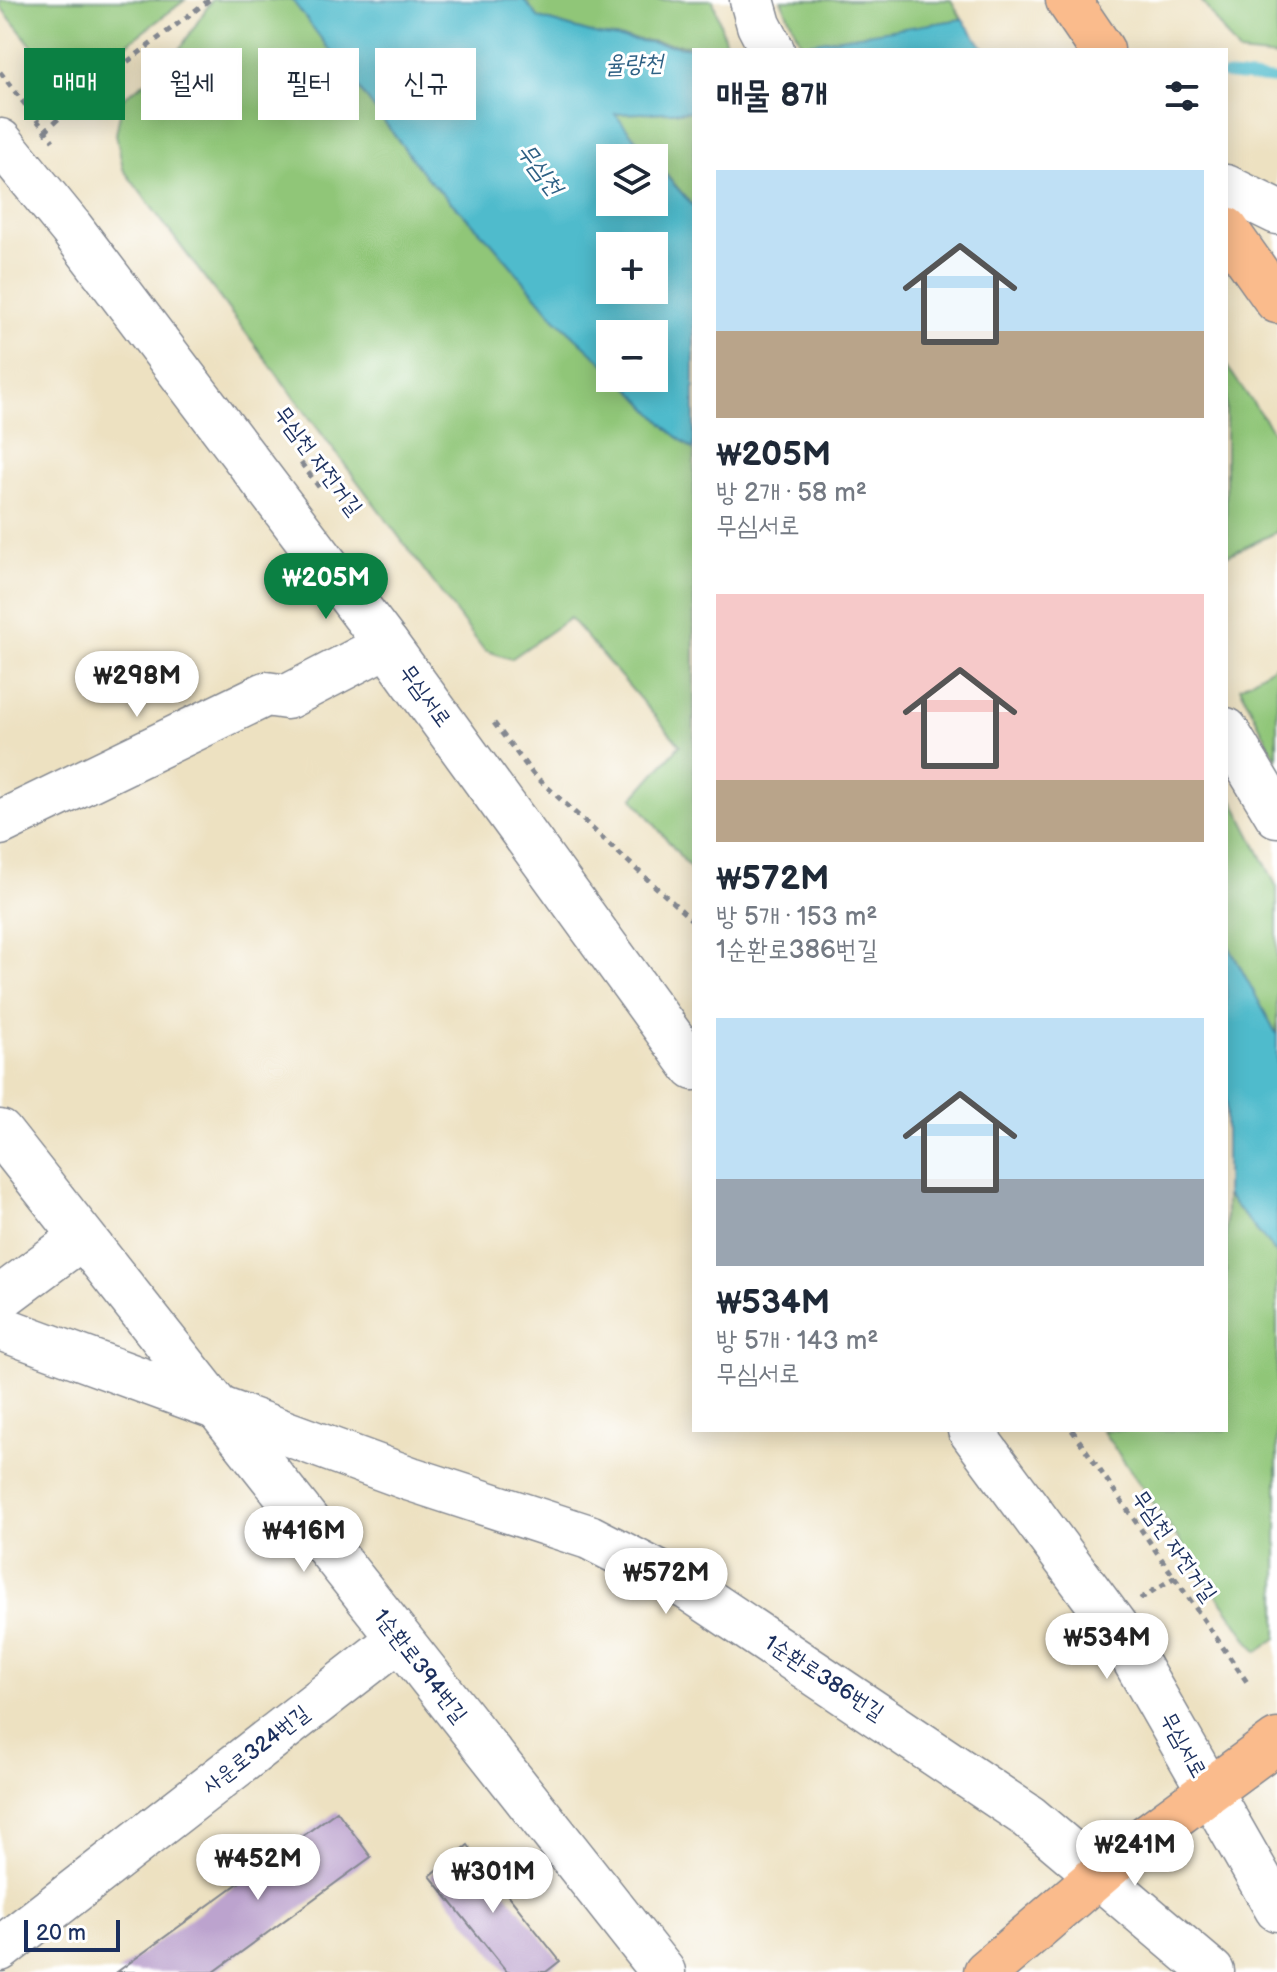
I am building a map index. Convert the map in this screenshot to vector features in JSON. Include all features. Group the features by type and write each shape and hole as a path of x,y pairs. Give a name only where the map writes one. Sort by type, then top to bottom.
{"main road":[{"path":"1068,0 1101,48"},
{"path":"1228,232 1277,301"},
{"path":"986,1972 1099,1874 1261,1752"}],"street":[{"name":"무심서로","path":"0,141 71,228 387,645 692,1065"},
{"path":"1228,188 1277,212"},
{"path":"0,823 266,694 287,697 387,645"},
{"path":"0,850 280,714 287,697"},
{"path":"1228,733 1277,815"},
{"name":"1순환로394번길","path":"0,1132 663,1972"},
{"path":"0,1298 81,1238"},
{"name":"1순환로386번길","path":"0,1328 411,1479 589,1537 688,1588 1029,1817 1212,1972"},
{"name":"무심서로","path":"971,1432 1115,1626 1277,1909"},
{"name":"사운로324번길","path":"0,1949 399,1639"}],"path":[{"path":"45,131 90,90 209,0"},
{"path":"0,72 55,144"},
{"name":"무심천 자전거길","path":"291,451 328,500"},
{"path":"486,711 533,774 692,920"},
{"name":"무심천 자전거길","path":"1073,1432 1177,1576 1247,1682"},
{"path":"1139,1599 1177,1576"}],"green space":[{"path":"0,0 185,0 122,48 34,48 0,6"},
{"path":"212,0 292,0 328,48 258,48 258,120 359,120 359,88 375,109 375,120 383,120 427,178 492,243 555,318 596,356 596,392 633,392 670,431 692,448 692,871 633,798 680,745 570,618 511,659 484,650 123,169 116,134 119,120 125,120 125,97 141,85 141,120 242,120 242,48 180,48"},
{"path":"524,0 713,0 727,48 598,35 539,18"},
{"path":"781,0 951,0 962,19 802,46"},
{"path":"1201,0 1277,0 1277,57 1239,53"},
{"path":"692,111 692,205 668,177 668,144 640,144 614,114"},
{"path":"1228,368 1277,437 1277,532 1228,555"},
{"path":"1277,664 1277,760 1240,687"},
{"path":"1228,790 1277,887 1277,1035 1228,945"},
{"path":"1228,1197 1277,1254 1277,1638 1257,1652 1103,1432 1228,1432"}],"water":[{"name":"무심천","path":"292,0 524,0 539,18 598,35 692,48 692,111 615,114 640,144 596,144 596,216 668,216 668,178 692,205 692,448 670,431 633,392 668,392 668,320 596,320 596,356 555,318 492,243 427,178 383,120 476,120 476,48 375,48 375,109 359,88 359,48 328,48"},
{"path":"962,19 984,48 776,48"},
{"path":"1228,945 1277,1035 1277,1254 1228,1197"}],"building":[{"path":"337,1811 371,1857 214,1972 117,1972"},
{"path":"468,1845 560,1961 546,1972 507,1972 430,1876"}],"waterway":[{"name":"율량천","path":"1228,75 1277,80"}]}
